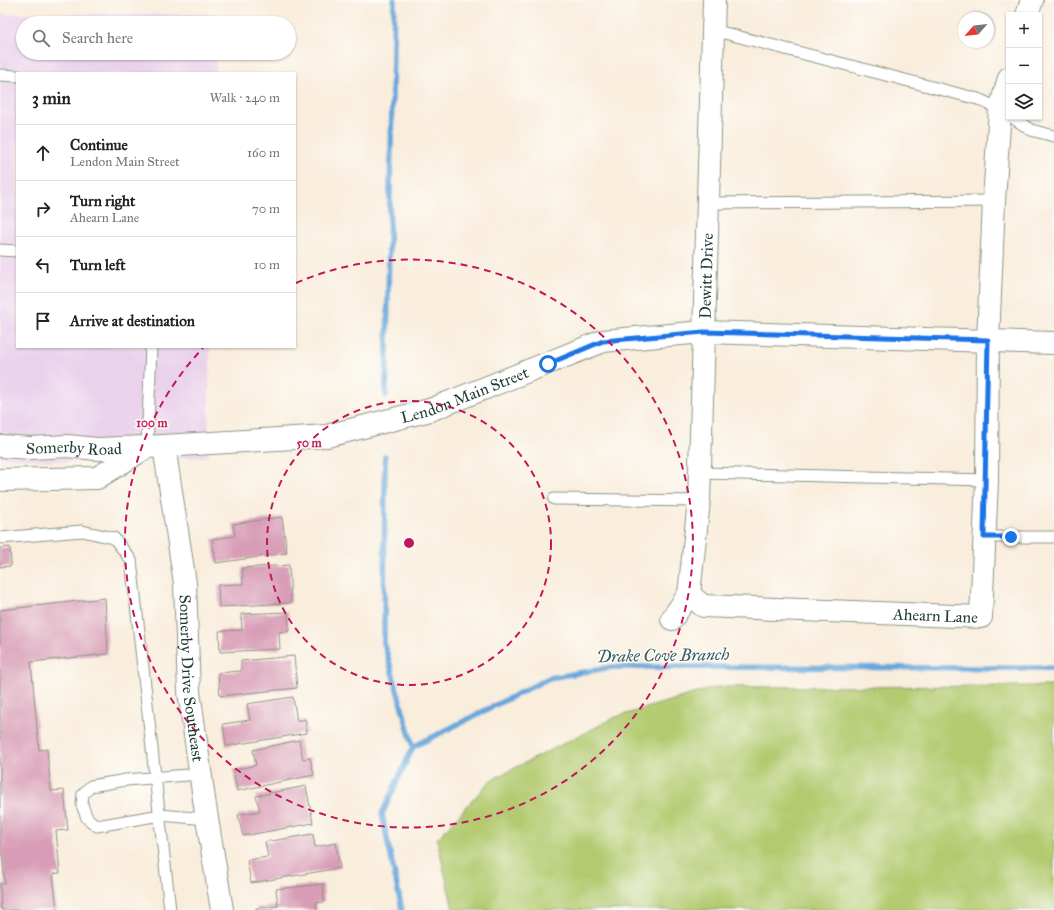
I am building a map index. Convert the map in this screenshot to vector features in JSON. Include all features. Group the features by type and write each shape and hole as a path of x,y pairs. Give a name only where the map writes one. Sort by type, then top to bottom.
{"street":[{"name":"Dewitt Drive","path":"672,619 689,594 701,473 714,0"},
{"path":"1029,12 1032,0"},
{"name":"Ahearn Lane","path":"689,594 703,606 981,617 987,480 988,340 994,201 1006,120"},
{"name":"Lendon Main Street","path":"156,446 327,436 430,410 603,341 704,332 1054,343"},
{"name":"Somerby Road","path":"0,446 31,448 67,446 97,449 156,446"},
{"name":"Somerby Road","path":"0,480 97,478 156,446"},
{"name":"Somerby Drive Southeast","path":"156,446 185,583 189,692 200,774 222,910"}],"lane":[{"path":"713,30 978,99 1006,113"},
{"path":"0,75 16,76"},
{"path":"1016,120 1031,130 1054,136"},
{"path":"708,202 994,201"},
{"path":"0,250 16,251"},
{"path":"151,348 156,446"},
{"path":"701,473 987,480"},
{"path":"554,499 699,502"},
{"path":"0,538 82,531 114,538 131,560 170,910"},
{"path":"984,537 1054,537"},
{"path":"200,774 91,786 83,794 82,805 87,818 97,826 160,815 207,819"}],"shaded area":[{"path":"0,14 217,14 217,16 16,16 16,60 216,60 216,72 16,72 16,348 210,348 208,457 65,462 0,457"}],"green space":[{"path":"1054,686 1054,910 453,910 437,839 491,780 616,717 716,687"}],"building":[{"path":"282,517 287,553 216,563 212,539 235,536 233,524"},
{"path":"10,547 11,566 0,567 0,548"},
{"path":"289,565 291,603 219,607 218,585 243,584 242,568"},
{"path":"105,598 108,654 31,662 39,750 47,749 51,791 64,790 68,830 56,831 60,873 53,874 57,910 1,910 0,884 5,884 2,853 0,853 0,610"},
{"path":"288,612 289,631 279,632 280,649 220,652 219,631 242,630 241,614"},
{"path":"294,656 297,688 220,696 218,673 241,671 241,661"},
{"path":"293,697 297,721 305,719 307,733 226,746 223,724 250,720 247,704"},
{"path":"299,740 303,759 310,758 314,775 237,791 233,770 256,765 253,750"},
{"path":"306,786 313,823 243,836 238,815 260,811 256,796"},
{"path":"313,834 315,847 336,843 340,868 251,883 247,860 268,857 265,842"},
{"path":"323,884 324,902 316,903 317,910 256,910 256,908 278,906 276,889"}],"waterway":[{"path":"386,395 394,0"},
{"path":"385,456 384,643 413,747"},
{"name":"Drake Cove Branch","path":"402,910 382,814 413,747 549,678 612,667 1054,668"}],"route":[{"path":"548,364 603,341 704,332 966,341 988,340 987,480 984,537 1011,537"}]}
